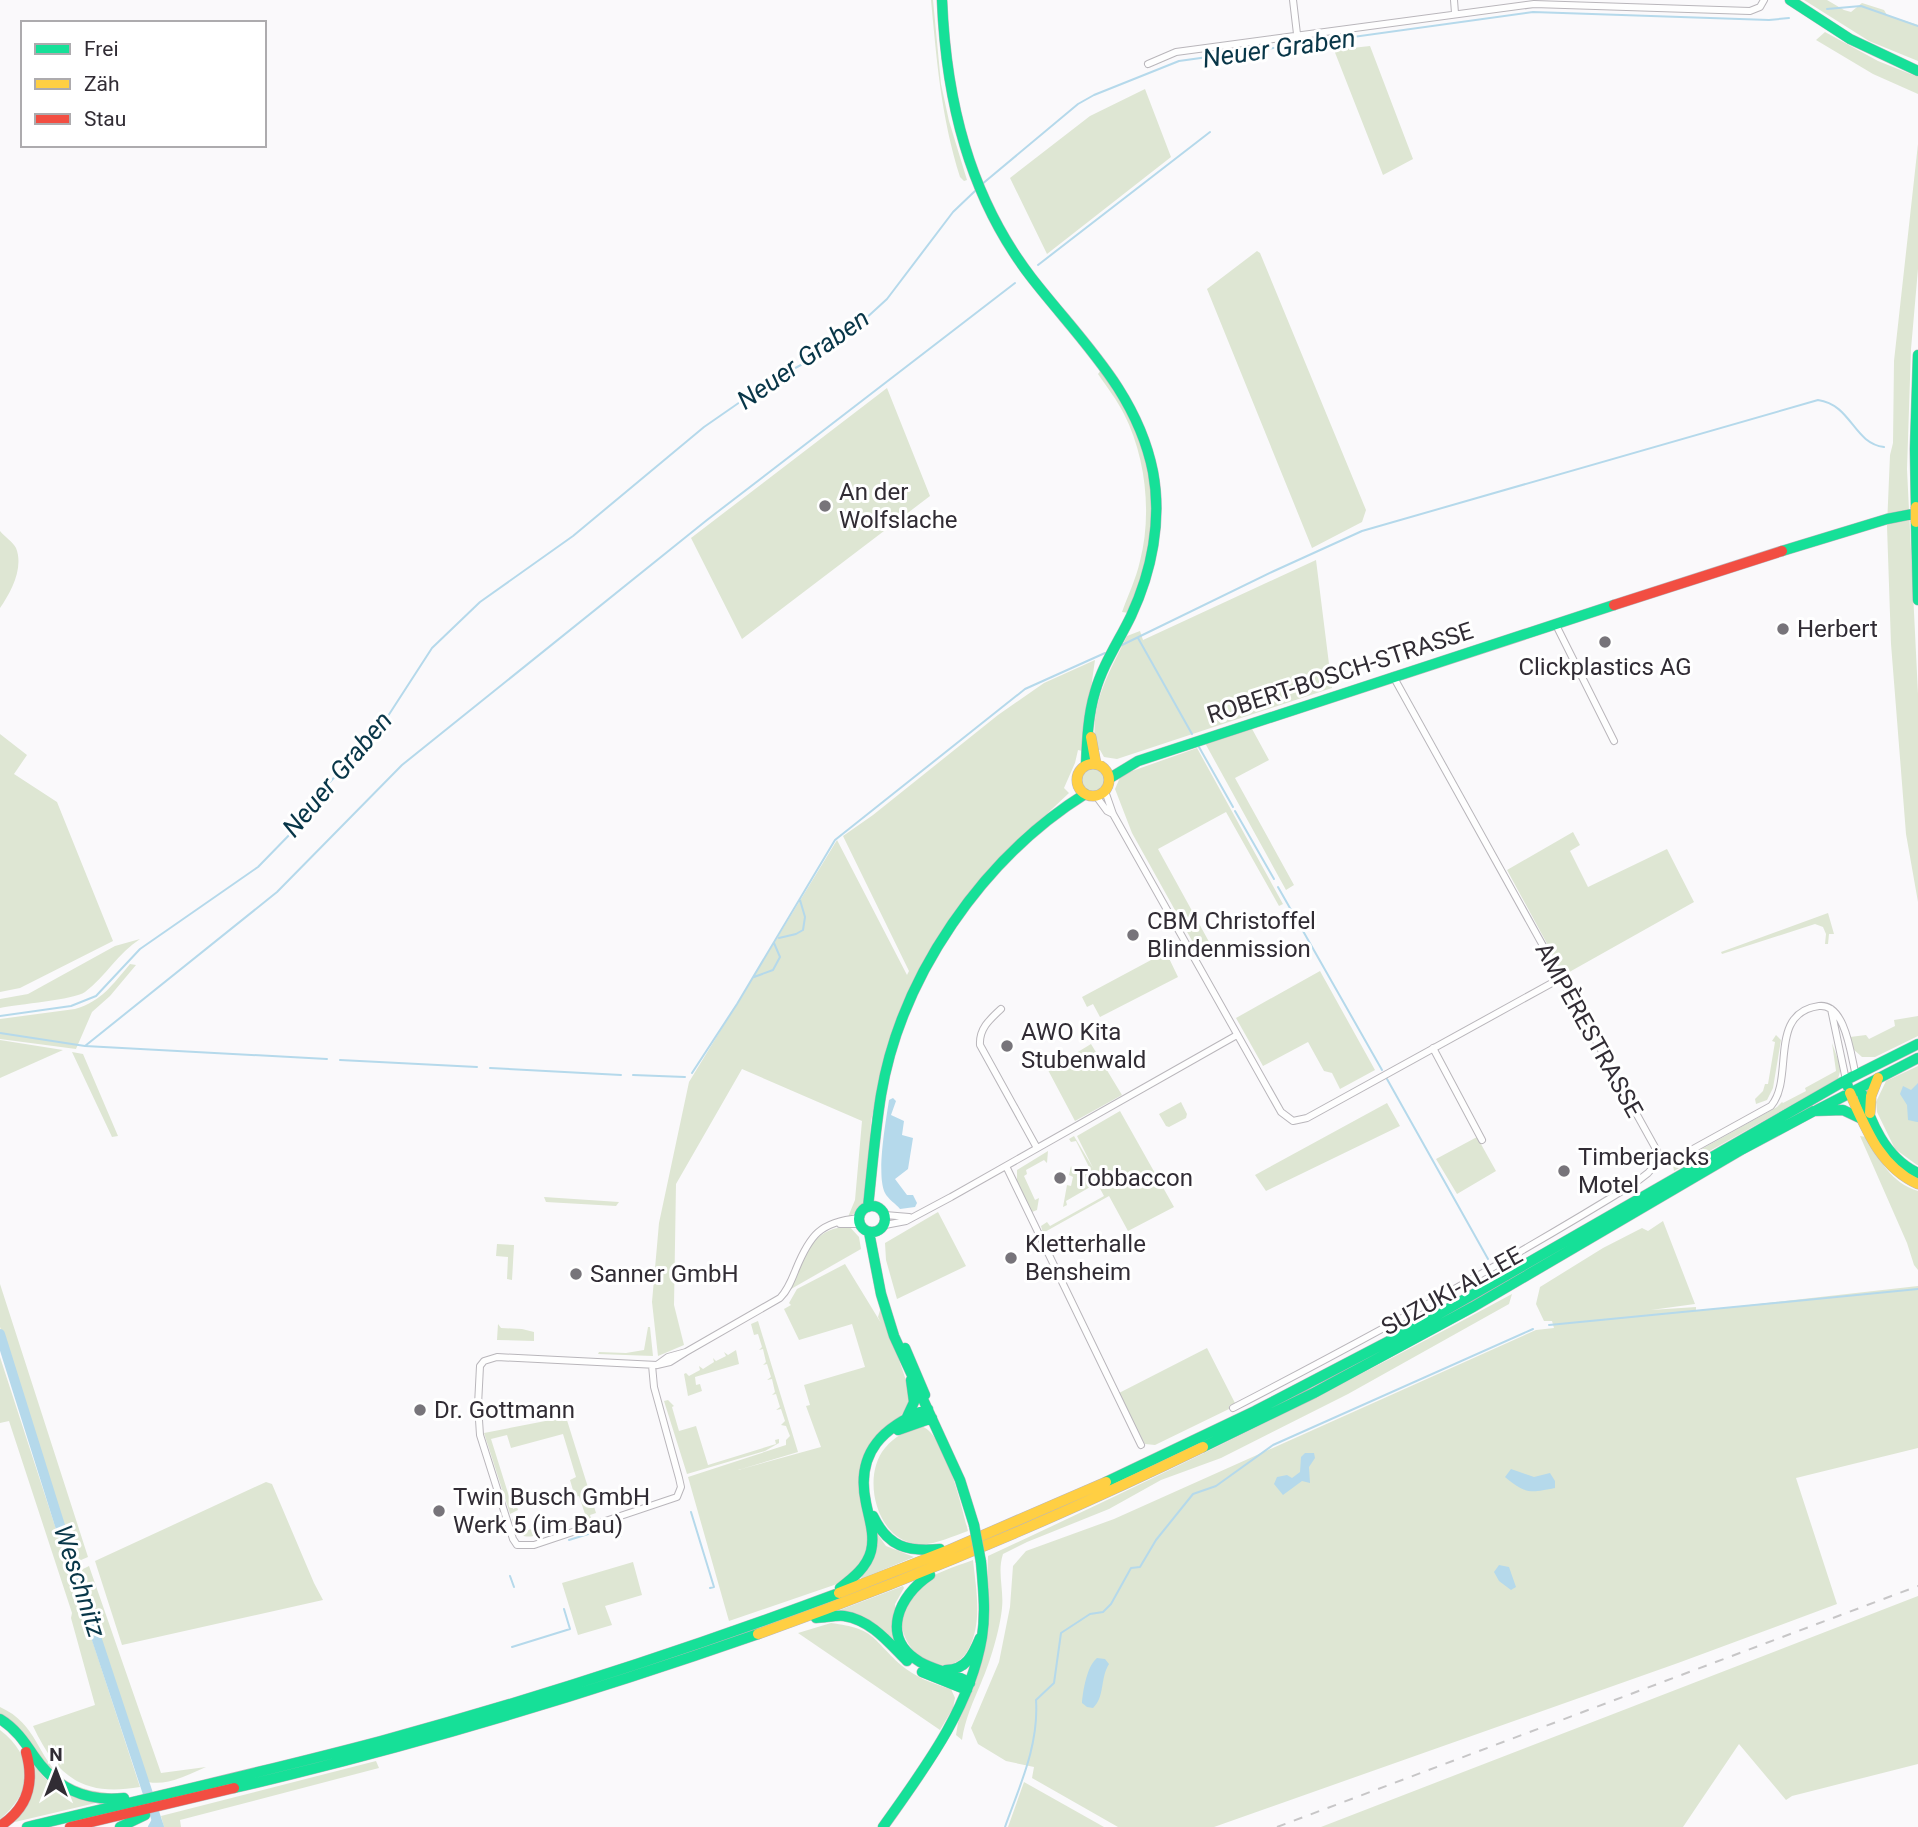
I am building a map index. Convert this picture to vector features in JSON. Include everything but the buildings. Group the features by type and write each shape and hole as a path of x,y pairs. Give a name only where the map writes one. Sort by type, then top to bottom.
{"main road":[{"path":"942,0 944,51 951,99 986,202 1029,275 1115,379 1139,423 1153,471 1157,499 1154,548 1142,592 1108,658 1094,694 1088,726 1095,765 1110,778 1095,794 1058,811"},
{"path":"1790,0 1850,39 1918,71"},
{"path":"1918,355 1915,449 1918,600"},
{"name":"ROBERT-BOSCH-STRASSE","path":"1110,778 1138,761 1393,676 1821,539 1887,519 1917,514"},
{"name":"ROBERT-BOSCH-STRASSE","path":"1095,765 1138,761"},
{"path":"883,1827 945,1737 969,1686 980,1638 984,1594 981,1562 970,1507 930,1413 911,1380 886,1311 879,1226 872,1207 876,1118 899,1029 918,983 959,914 997,866 1058,811 1077,784 1078,775 1095,765"},
{"path":"1077,784 1095,794"},
{"path":"70,1827 141,1804 161,1802 623,1670 954,1553 1138,1468 1338,1370 1461,1302 1778,1117 1918,1044"},
{"path":"27,1827 161,1802 374,1753 637,1676 805,1617 1144,1476 1314,1393 1473,1307 1730,1157 1918,1058"},
{"path":"1851,1078 1890,1167 1901,1177 1918,1184"},
{"path":"1867,1118 1878,1078"},
{"path":"1814,1111 1843,1110 1867,1118 1890,1152 1905,1167 1918,1173"},
{"path":"872,1207 862,1211 860,1221 864,1230 879,1226"},
{"path":"879,1226 880,1260 892,1312 930,1413"},
{"path":"907,1417 914,1402 911,1380"},
{"path":"930,1413 896,1431 876,1449 867,1476 868,1492 877,1525 884,1536 896,1546 912,1551 954,1553"},
{"path":"815,1603 855,1577 864,1567 871,1552 872,1536 862,1476 865,1460 872,1447 882,1434 907,1417 930,1413"},
{"path":"954,1553 944,1568 916,1582 908,1590 901,1601 896,1619 902,1642 908,1652 923,1664 960,1676 969,1686"},
{"path":"805,1617 844,1616 868,1624 880,1631 912,1666 923,1673 969,1686"},
{"path":"940,1670 952,1671 966,1664 980,1638"},
{"path":"0,1719 18,1733 46,1773 69,1791 97,1799 120,1799 141,1804"},
{"path":"0,1724 15,1736 25,1749 31,1776 30,1790 22,1808 11,1820 0,1826"},
{"path":"120,1827 141,1804"}],"street":[{"path":"1293,0 1297,34"},
{"path":"1454,0 1455,13"},
{"path":"1148,64 1176,52 1534,4 1750,11 1760,7 1764,0"},
{"path":"1556,625 1614,741"},
{"name":"AMPÈRESTRASSE","path":"1393,676 1661,1158"},
{"path":"1095,794 1107,811 1113,814 1281,1112 1293,1121 1307,1118 1561,978"},
{"path":"1661,1158 1667,1161 1675,1160 1771,1106 1777,1096 1787,1034 1792,1022 1801,1013 1815,1007 1824,1006 1831,1009 1842,1020 1851,1078"},
{"path":"1001,1009 986,1022 979,1038 980,1045 1037,1149"},
{"path":"1831,1009 1851,1078"},
{"path":"879,1226 915,1216 1237,1035"},
{"path":"1433,1048 1482,1140"},
{"name":"SUZUKI-ALLEE","path":"1233,1408 1341,1352 1548,1237 1634,1183 1648,1173 1661,1158"},
{"path":"1006,1166 1141,1445"},
{"path":"654,1365 654,1387 680,1478 681,1487 677,1497 534,1545 522,1546 513,1539 480,1435 480,1367 484,1361 496,1357 665,1365 780,1298 789,1286 809,1240 823,1228 860,1221"}],"green space":[{"path":"931,0 941,84 967,180 964,181 960,177 944,111"},
{"path":"1804,0 1827,0 1851,12 1862,3 1918,25 1918,61 1869,41"},
{"path":"1825,32 1878,61 1918,77 1918,94 1873,74 1816,40"},
{"path":"1370,46 1413,159 1383,175 1334,50"},
{"path":"1145,89 1171,157 1047,254 1010,178 1090,116"},
{"path":"1918,144 1918,269 1911,349 1907,469 1918,694 1918,902 1906,834 1891,644 1887,526 1890,455 1893,443 1894,361"},
{"path":"1257,251 1366,510 1362,522 1312,548 1207,289"},
{"path":"1101,370 1107,371 1119,391 1139,435 1146,457 1153,504 1149,559 1129,613 1122,612 1144,543 1145,486 1131,431 1124,414 1098,374"},
{"name":"An der Wolfslache","path":"887,388 930,496 742,639 691,538"},
{"path":"0,531 16,548 18,564 12,587 0,608"},
{"path":"1316,560 1332,688 1117,759 1104,757 1100,750 1096,750 1095,719 1098,704 1107,677 1127,636 1140,631 1143,640"},
{"path":"1095,660 1082,751 1078,750 1064,788 1069,793 1000,858 956,912 914,980 883,1065 871,1121 867,1200 857,1212 848,1217 855,1200 862,1121 742,1069 676,1184 674,1305 684,1345 658,1356 652,1302 659,1223 689,1082 837,840 907,975 909,971 843,836 998,715 1044,683"},
{"path":"1251,727 1269,760 1235,778 1294,885 1286,890 1205,743"},
{"path":"0,734 27,755 14,774 57,802 113,941 20,988 0,992"},
{"path":"1197,748 1283,904 1279,906 1226,812 1158,849 1213,949 1200,955 1132,833 1115,789 1121,775"},
{"path":"1093,769 1101,772 1104,780 1101,788 1093,791 1085,788 1082,780 1085,772"},
{"path":"1573,832 1580,845 1570,851 1588,887 1667,849 1694,902 1564,975 1507,870"},
{"path":"1828,913 1834,934 1829,934 1828,944 1825,944 1826,934 1823,927 1815,924 1722,954 1721,952"},
{"path":"140,939 79,995 0,1008 0,999 28,994 115,946"},
{"path":"1166,952 1178,977 1100,1017 1093,1004 1087,1007 1082,997"},
{"path":"130,964 136,965 110,996 92,1012 76,1049 0,1039 0,1019 84,1006 106,991"},
{"path":"1320,971 1375,1070 1340,1089 1332,1073 1324,1071 1308,1042 1263,1066 1236,1018"},
{"path":"1918,1016 1918,1036 1875,1057 1862,1057 1853,1049 1850,1037 1866,1035 1869,1039 1895,1026 1894,1020"},
{"path":"1776,1035 1781,1040 1773,1088 1767,1100 1756,1104 1755,1099 1763,1091 1765,1084 1768,1084 1775,1042 1772,1041"},
{"path":"0,1040 63,1050 0,1078"},
{"path":"1832,1043 1841,1068 1838,1079 1674,1171 1673,1165 1806,1091 1805,1088 1836,1071"},
{"path":"1091,1044 1122,1095 1075,1121 1048,1070"},
{"path":"72,1052 83,1054 118,1136 112,1137"},
{"path":"1918,1066 1917,1165 1895,1149 1877,1112 1876,1102 1886,1081"},
{"path":"1181,1102 1187,1114 1186,1118 1166,1126 1159,1114"},
{"path":"1387,1103 1400,1126 1266,1191 1255,1175"},
{"path":"1120,1111 1174,1207 1128,1231 1109,1196 1043,1233 1041,1226 1047,1222 1050,1226 1104,1196 1097,1183 1066,1201 1067,1205 1063,1207 1067,1185 1071,1186 1073,1177 1069,1175 1071,1166 1072,1169 1086,1172 1090,1169 1076,1141 1071,1142 1069,1139 1074,1136 1093,1168 1077,1136"},
{"path":"1860,1136 1866,1137 1893,1176 1918,1191 1918,1270 1914,1265"},
{"path":"1477,1137 1496,1171 1457,1194 1436,1159"},
{"path":"1048,1151 1047,1163 1044,1160 1026,1170 1027,1174 1024,1176 1035,1200 1039,1198 1037,1210 1032,1212 1017,1182 1017,1170"},
{"path":"544,1197 619,1202 616,1206 546,1202"},
{"path":"938,1212 966,1266 897,1299 886,1260 885,1243"},
{"path":"1663,1221 1695,1304 1651,1310 1696,1307 1696,1311 1918,1286 1918,1448 1796,1478 1837,1604 1214,1827 1118,1827 1032,1778 1034,1767 1006,1761 978,1744 971,1728 999,1662 1010,1607 1013,1566 1026,1551 1114,1519 1536,1330 1554,1328 1552,1321 1544,1321 1536,1304 1540,1287 1603,1248 1642,1228 1648,1231"},
{"path":"849,1226 859,1237 861,1249 791,1289 804,1256 817,1239 836,1228"},
{"path":"497,1244 514,1245 512,1280 507,1279 508,1257 496,1256"},
{"path":"845,1264 881,1323 878,1317 881,1307 911,1395 908,1408 866,1452 867,1549 860,1565 840,1583 729,1621 688,1477 786,1445 790,1436 786,1426 781,1425 785,1421 781,1409 776,1410 780,1407 776,1394 772,1395 775,1392 772,1379 767,1380 771,1377 767,1364 763,1365 766,1362 763,1349 759,1350 762,1347 758,1334 754,1335 751,1324 758,1321 798,1452 738,1470 821,1447 806,1406 810,1405 804,1385 865,1367 852,1324 799,1340 784,1309 791,1305 789,1303 797,1289"},
{"path":"0,1284 88,1557 74,1563 0,1327"},
{"path":"1512,1294 1509,1304 1348,1394 1221,1458 1161,1480 1109,1509 1003,1554 1002,1608 997,1636 967,1718 962,1740 956,1735 985,1646 988,1556 1252,1429"},
{"path":"498,1324 501,1328 534,1332 534,1341 497,1340"},
{"path":"648,1327 653,1356 598,1354 644,1350"},
{"path":"1207,1348 1235,1403 1229,1406 1229,1409 1155,1445 1145,1444 1119,1393"},
{"path":"736,1350 739,1364 695,1377 696,1385 700,1384 702,1391 688,1396 684,1374 689,1376 700,1370 699,1366 703,1369 714,1362 713,1358 716,1361 726,1356 724,1352 728,1355"},
{"path":"0,1357 140,1787 103,1789 87,1786 74,1779 52,1758 33,1726 95,1705 71,1618 72,1613 9,1421 0,1423"},
{"path":"668,1400 674,1406 672,1407 679,1431 696,1426 708,1465 776,1444 775,1440 779,1439 779,1443 765,1451 687,1474 664,1401"},
{"path":"566,1417 596,1513 590,1515 591,1518 587,1520 579,1496 575,1497 570,1480 576,1477 563,1434 511,1448 507,1435 491,1439 513,1509 517,1507 518,1510 510,1514 484,1433"},
{"path":"921,1426 938,1442 945,1456 968,1531 925,1544 911,1543 889,1528 881,1516 874,1488 874,1473 885,1448 901,1434"},
{"path":"266,1482 272,1484 323,1600 122,1645 95,1561"},
{"path":"524,1515 528,1530 550,1524 552,1530 532,1536 522,1535 512,1519"},
{"path":"876,1532 886,1546 914,1557 861,1579"},
{"path":"973,1560 977,1617 973,1640 957,1662 943,1665 929,1662 916,1653 906,1640 902,1624 904,1606 920,1583 942,1571"},
{"path":"633,1562 642,1595 605,1606 612,1625 578,1635 562,1583"},
{"path":"89,1566 161,1773 206,1767 170,1781 148,1782 79,1571"},
{"path":"903,1586 895,1604 899,1642 840,1610"},
{"path":"1918,1596 1918,1764 1792,1796 1786,1800 1739,1744 1683,1827 1321,1827"},
{"path":"831,1623 865,1632 912,1673 951,1689 955,1698 953,1708 940,1730 798,1633"},
{"path":"0,1707 22,1722 55,1771 64,1779 83,1788 116,1794 98,1795 67,1786 0,1715"},
{"path":"0,1730 20,1751 26,1774 19,1797 0,1819"},
{"path":"376,1761 379,1768 180,1820 181,1827 164,1827 161,1816"},
{"path":"35,1766 56,1787 100,1802 15,1822"},
{"path":"1024,1782 1104,1827 1008,1827"}],"water":[{"path":"1918,1083 1917,1122 1908,1120 1907,1105 1900,1094 1903,1086 1911,1090"},
{"path":"893,1098 896,1101 891,1115 904,1121 902,1135 913,1138 908,1169 895,1179 907,1195 913,1195 917,1203 915,1207 900,1209 885,1193 881,1174 889,1100"},
{"path":"1305,1453 1314,1453 1315,1458 1309,1467 1310,1483 1302,1481 1283,1495 1274,1484 1277,1477 1287,1475 1292,1478 1300,1472 1301,1457"},
{"path":"1511,1469 1534,1477 1550,1473 1555,1481 1555,1488 1528,1491 1518,1487 1505,1477"},
{"path":"1499,1565 1509,1567 1516,1587 1511,1590 1499,1581 1494,1572"},
{"path":"1097,1658 1105,1659 1109,1664 1097,1704 1093,1708 1082,1703 1088,1672"}],"waterway":[{"name":"Neuer Graben","path":"1827,9 1861,6 1918,26"},
{"name":"Neuer Graben","path":"981,185 1078,104 1179,61 1533,12 1769,20 1789,18"},
{"path":"1038,265 1210,132"},
{"name":"Neuer Graben","path":"0,1016 71,1006 96,996 140,949 258,867 296,828 325,787 377,733 432,648 480,602 573,536 704,427 766,384 810,360 863,321 887,299 953,212 975,191"},
{"path":"85,1046 277,892 402,765 707,520 1015,283"},
{"path":"1120,646 1362,531 1818,400 1838,409 1865,439 1884,447"},
{"path":"1138,638 1192,734"},
{"path":"692,1073 737,1004 835,840 1025,689 1105,653"},
{"path":"1199,747 1233,807"},
{"path":"1235,811 1274,879"},
{"path":"1278,887 1382,1070"},
{"path":"779,938 803,930 805,917 800,900"},
{"path":"754,977 773,970 780,957 774,943"},
{"path":"0,1033 85,1046 327,1059"},
{"path":"340,1060 477,1067"},
{"path":"490,1068 621,1075"},
{"path":"633,1075 685,1077"},
{"path":"1387,1079 1488,1259"},
{"path":"1549,1325 1918,1289"},
{"path":"1005,1827 1035,1733 1036,1700 1054,1683 1061,1633 1090,1614 1103,1612 1111,1604 1131,1568 1140,1567 1156,1540 1193,1494 1216,1486 1273,1445 1533,1329"},
{"name":"Weschnitz","path":"0,1334 159,1827"},
{"path":"691,1512 714,1587 710,1588"},
{"path":"612,1528 618,1526 621,1536"},
{"path":"569,1540 601,1530"},
{"path":"510,1576 514,1587"},
{"path":"512,1647 570,1629 564,1609"},
{"name":"Weschnitz","path":"151,1827 156,1818"}],"railway":[{"path":"1277,1827 1918,1586"}],"traffic: fast":[{"path":"942,0 944,37 956,110 965,146 992,214 1031,277 1104,367 1120,391 1134,416 1153,472 1156,527 1150,563 1131,616 1098,682 1089,719 1086,765"},
{"path":"1790,0 1850,39 1918,71"},
{"path":"1916,507 1918,355"},
{"path":"1782,551 1887,519 1918,513"},
{"path":"1916,522 1918,600"},
{"path":"1110,778 1138,761 1614,605"},
{"path":"868,1207 881,1095 891,1051 927,964 952,924 981,886 1013,851 1048,820 1085,794"},
{"path":"1848,1087 1846,1080 1918,1044"},
{"path":"1817,1110 1918,1058"},
{"path":"1106,1482 1255,1411 1418,1326 1846,1080"},
{"path":"1860,1088 1880,1137 1896,1158 1918,1173"},
{"path":"1203,1447 1314,1393 1473,1307 1741,1150 1814,1111 1843,1110 1862,1119"},
{"path":"872,1206 881,1210 885,1219 881,1228 872,1232 863,1228 859,1219 863,1210 872,1206"},
{"path":"869,1232 881,1294 894,1336 960,1480 974,1525"},
{"path":"905,1348 925,1395"},
{"path":"907,1417 914,1402 911,1380"},
{"path":"840,1588 863,1567 871,1551 872,1533 864,1485 869,1455 886,1433 928,1409"},
{"path":"898,1430 932,1418"},
{"path":"873,1516 885,1535 900,1545 908,1548 940,1549"},
{"path":"974,1525 981,1562"},
{"path":"883,1827 929,1760 967,1689 976,1663 983,1628 981,1562"},
{"path":"930,1575 919,1583 902,1605 897,1629 900,1641 907,1652 920,1662 970,1683"},
{"path":"27,1827 293,1764 439,1725 612,1672 839,1593"},
{"path":"816,1618 844,1616 863,1622 879,1633 907,1661"},
{"path":"234,1788 498,1718 758,1634"},
{"path":"946,1670 964,1664 980,1638"},
{"path":"922,1672 967,1690"},
{"path":"0,1719 15,1731 52,1777 72,1791 96,1798 124,1798"},
{"path":"120,1827 145,1815"}],"traffic: slow":[{"path":"1916,507 1916,522"},
{"path":"1091,737 1096,764"},
{"path":"1093,764 1105,768 1109,780 1105,792 1093,796 1081,792 1077,780 1081,768 1093,764"},
{"path":"1870,1113 1871,1096 1878,1078"},
{"path":"1850,1093 1884,1157 1905,1177 1918,1184"},
{"path":"758,1634 983,1546 1203,1447"},
{"path":"839,1593 949,1550 1106,1482"}],"traffic: jam":[{"path":"1614,605 1782,551"},
{"path":"0,1826 17,1811 27,1794 30,1774 26,1752"},
{"path":"70,1827 234,1788"}],"place":[{"name":"An der Wolfslache","path":"825,506"},
{"name":"Herbert","path":"1783,629"},
{"name":"Clickplastics AG","path":"1605,642"},
{"name":"CBM Christoffel Blindenmission","path":"1133,935"},
{"name":"AWO Kita Stubenwald","path":"1007,1046"},
{"name":"Timberjacks Motel","path":"1564,1171"},
{"name":"Tobbaccon","path":"1060,1178"},
{"name":"Kletterhalle Bensheim","path":"1011,1258"},
{"name":"Sanner GmbH","path":"576,1274"},
{"name":"Dr. Gottmann","path":"420,1410"},
{"name":"Twin Busch GmbH Werk 5 (im Bau)","path":"439,1511"}]}
